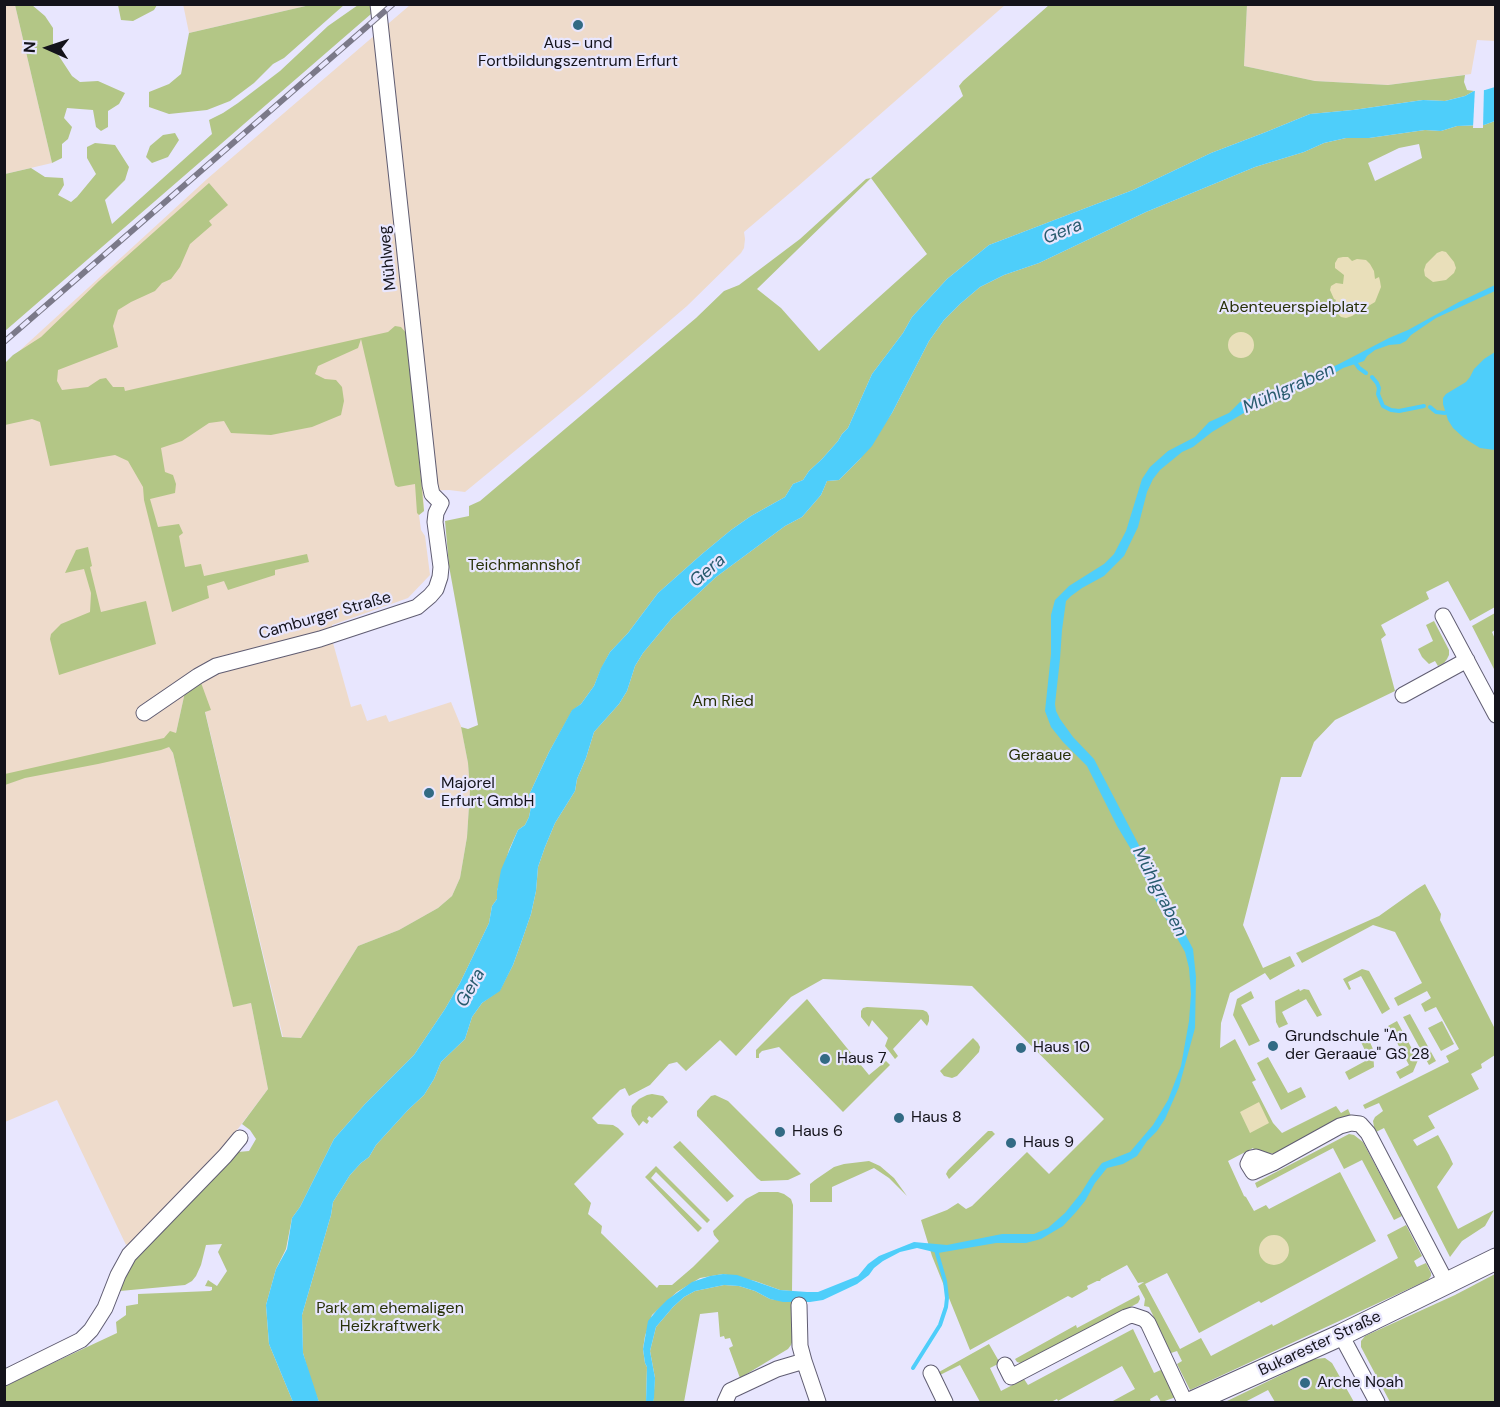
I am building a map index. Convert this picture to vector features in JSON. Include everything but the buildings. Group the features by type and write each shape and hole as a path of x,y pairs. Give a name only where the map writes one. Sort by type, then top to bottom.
{"street":[{"name":"Mühlweg","path":"378,4 430,485 432,494 441,503"},
{"name":"Camburger Straße","path":"144,713 216,666 320,639 417,607 436,589 440,577 441,567 435,522 441,503"},
{"path":"1443,616 1496,715"},
{"path":"1403,695 1467,660"},
{"path":"1273,1163 1345,1124 1360,1124 1368,1133 1447,1284"},
{"path":"4,1378 81,1340 91,1330 105,1308 129,1255 240,1138"},
{"name":"Bukarester Straße","path":"1192,1402 1341,1335 1496,1259"},
{"path":"799,1305 800,1346 818,1402"},
{"path":"1005,1365 1011,1377 1126,1317 1138,1317 1148,1323 1185,1402"},
{"path":"1341,1335 1377,1402"},
{"path":"725,1402 730,1390 777,1369 804,1361"},
{"path":"931,1373 945,1402"}],"shaded area":[{"path":"183,4 310,5 189,33"},
{"path":"4,5 15,5 52,163 5,174"},
{"path":"410,5 1005,5 744,232 744,248 741,253 687,306 584,394 465,492 423,491 424,511 419,515 421,530 425,536 430,575 408,598 332,625 333,643 351,707 361,704 367,721 386,715 389,722 451,702 461,726 470,790 467,837 460,878 452,896 438,908 399,930 358,946 301,1038 283,1037 205,711 211,710 185,692 176,733 169,747 173,753 233,1006 251,1003 268,1089 225,1146 133,1241 126,1245 57,1100 5,1122 5,364 207,179"},
{"path":"1247,5 1495,5 1495,41 1477,40 1471,74 1388,85 1315,81 1244,66"}],"green space":[{"path":"118,4 157,5 154,10 133,21 121,20"},
{"path":"15,5 32,5 45,16 53,28 53,47 72,76 80,82 98,81 125,93 119,104 108,111 108,127 101,131 96,127 93,110 67,108 64,118 72,127 68,139 62,144 62,158 52,163"},
{"path":"310,5 344,5 284,58 273,64 254,83 230,101 207,110 169,114 149,107 149,92 169,84 181,74 189,33"},
{"path":"358,5 370,5 371,14 5,331 5,174 31,168 45,177 63,178 64,185 58,195 71,202 96,174 87,158 87,147 95,143 115,145 129,167 125,180 105,200 112,224 212,134 209,120 238,103 280,71 328,26"},
{"name":"Teichmannshof","path":"1049,5 1247,5 1244,66 1315,81 1388,85 1465,75 1464,82 1467,90 1474,91 1445,101 1423,100 1310,114 1211,153 1133,190 989,245 947,279 912,317 903,333 872,374 848,428 838,441 803,480 793,484 785,497 731,530 658,593 628,633 610,652 594,686 581,704 572,711 529,795 531,807 529,817 525,825 518,830 509,850 489,923 460,983 414,1055 334,1139 300,1207 292,1218 286,1249 276,1269 266,1305 269,1344 293,1402 5,1402 4,1386 117,1333 116,1322 126,1315 126,1306 138,1304 138,1294 210,1291 212,1287 205,1286 208,1280 217,1286 227,1271 218,1252 222,1244 206,1245 196,1276 185,1285 120,1291 118,1287 138,1254 238,1152 249,1151 256,1139 242,1124 268,1089 251,1003 233,1007 173,753 169,747 25,778 5,785 5,774 164,738 170,731 176,733 185,692 200,680 211,710 205,712 282,1037 301,1038 358,946 399,930 438,908 452,896 460,878 467,837 470,790 468,763 461,727 468,729 478,725 449,566 445,521 469,516 469,506 480,501 696,318 724,291 739,285 800,239 963,96 959,86","holes":["871,178 927,254 819,351 781,308 757,289"]},
{"name":"Geraaue","path":"1495,121 1495,607 1470,621 1448,581 1426,592 1429,599 1381,625 1386,635 1381,639 1395,691 1335,720 1314,742 1301,777 1281,777 1243,925 1263,968 1290,956 1295,966 1270,980 1265,973 1230,993 1221,1023 1220,1048 1235,1039 1256,1080 1252,1082 1273,1123 1282,1133 1336,1106 1341,1113 1348,1109 1351,1116 1277,1154 1256,1152 1253,1148 1228,1161 1244,1196 1254,1211 1266,1205 1269,1209 1340,1172 1376,1241 1261,1303 1259,1301 1199,1333 1167,1273 1145,1284 1180,1349 1201,1338 1211,1356 1272,1324 1273,1326 1279,1323 1398,1258 1387,1235 1406,1225 1422,1256 1414,1261 1417,1267 1426,1263 1431,1273 1428,1280 1190,1390 1177,1364 1182,1361 1177,1351 1171,1353 1149,1307 1144,1306 1145,1299 1138,1286 1144,1282 1138,1283 1127,1265 1087,1286 1088,1289 1072,1298 1068,1296 970,1350 932,1256 921,1220 958,1203 966,1209 972,1206 1027,1152 1049,1174 1104,1119 972,986 823,979 791,997 736,1056 720,1040 686,1071 677,1062 669,1064 650,1085 629,1096 625,1088 620,1090 592,1118 598,1124 613,1125 624,1134 574,1184 591,1203 588,1214 602,1226 601,1233 657,1288 659,1285 672,1285 719,1241 713,1231 746,1199 759,1192 784,1194 791,1199 793,1205 792,1291 780,1290 755,1281 723,1274 700,1278 677,1292 652,1315 645,1336 643,1349 647,1367 646,1402 319,1402 303,1353 302,1315 333,1202 350,1175 424,1095 441,1062 465,1039 472,1017 482,1003 500,990 513,965 531,914 538,867 545,847 555,823 575,791 594,732 619,704 643,653 672,618 716,577 785,526 802,517 821,495 827,481 839,480 860,459 892,413 929,341 944,320 980,287 1004,275 1039,263 1146,212 1255,167 1304,152 1324,143 1346,138 1369,138 1425,130 1441,131 1457,126 1484,125","holes":["1419,144 1422,158 1375,181 1368,163 1399,148"]},
{"path":"175,133 179,140 168,157 152,163 146,157 150,146 163,135"},
{"path":"209,183 228,205 209,221 212,225 190,244 180,267 171,279 162,283 155,291 118,310 113,326 118,347 58,370 57,381 62,390 88,387 106,378 113,387 124,387 125,391 388,332 395,326 401,327 407,334 424,511 419,515 417,513 415,484 398,487 395,485 361,339 358,348 318,366 315,374 325,379 336,380 342,387 344,401 341,415 312,427 271,435 231,433 224,421 209,423 182,441 161,448 165,472 173,475 176,484 175,493 150,499 158,527 179,524 183,533 179,536 185,567 201,564 204,576 307,554 309,562 275,570 275,575 228,590 224,581 207,586 209,598 172,612 144,500 143,487 128,461 115,455 50,466 40,422 32,419 5,425 5,363 13,355 41,337 99,281"},
{"path":"88,547 92,566 90,567 101,612 146,601 156,644 59,675 50,639 51,634 61,624 90,612 91,593 84,569 65,573 76,550"},
{"path":"1495,613 1495,630 1492,632 1495,639 1495,671 1472,626"},
{"path":"1434,621 1449,650 1447,659 1438,666 1435,661 1429,664 1418,649 1433,641 1426,625"},
{"path":"1425,884 1441,914 1440,920 1495,1029 1495,1055 1481,1064 1482,1068 1471,1074 1479,1089 1428,1116 1435,1128 1413,1140 1417,1146 1438,1135 1449,1155 1453,1164 1437,1187 1458,1229 1494,1210 1485,1226 1462,1241 1450,1257 1384,1128 1376,1132 1373,1121 1383,1111 1379,1103 1365,1109 1363,1105 1449,1062 1446,1056 1459,1049 1436,1007 1425,1012 1421,1004 1431,998 1427,991 1398,1006 1394,998 1422,983 1395,932 1373,925 1302,963 1296,953 1379,916"},
{"path":"1362,969 1369,971 1390,1009 1382,1014 1361,976 1348,982 1351,989 1349,990 1343,979"},
{"path":"1299,989 1300,991 1309,990 1322,1015 1317,1017 1306,999 1282,1012 1288,1024 1279,1028 1276,1022 1275,1001"},
{"path":"1251,991 1254,998 1241,1005 1260,1041 1249,1046 1233,1015 1237,999"},
{"path":"807,999 869,1075 886,1061 890,1065 843,1112 779,1047 762,1051 759,1058 756,1058 756,1050"},
{"path":"867,1007 923,1010 927,1012 929,1021 927,1026 921,1019 893,1049 898,1056 895,1059 885,1046 888,1038 872,1020 869,1027 861,1017 861,1011"},
{"path":"1410,1014 1436,1061 1429,1065 1403,1017"},
{"path":"1397,1021 1418,1060 1413,1072 1400,1079 1396,1072 1409,1065 1388,1026"},
{"path":"1442,1021 1454,1044 1441,1051 1428,1028"},
{"path":"973,1038 980,1047 979,1052 957,1076 952,1078 944,1076 940,1071"},
{"path":"1368,1038 1373,1049 1374,1067 1349,1080 1345,1072 1369,1059 1361,1042"},
{"path":"1268,1057 1288,1093 1301,1087 1306,1097 1281,1110 1257,1063"},
{"path":"652,1094 663,1096 668,1102 652,1118 649,1116 647,1124 643,1121 639,1126 632,1116 632,1106 639,1099"},
{"path":"715,1095 728,1101 801,1174 788,1180 761,1181 757,1178 697,1116 697,1111 711,1096"},
{"path":"988,1131 995,1134 949,1179 946,1174 948,1170"},
{"path":"1349,1134 1363,1142 1402,1216 1394,1220 1362,1160 1344,1169 1333,1148 1257,1188 1255,1183"},
{"path":"680,1141 734,1196 727,1202 673,1147"},
{"path":"869,1161 880,1166 894,1178 907,1196 889,1178 874,1168 832,1187 832,1202 810,1202 810,1184 815,1180 834,1167"},
{"path":"656,1166 710,1220 707,1223 656,1172 651,1178 702,1228 698,1232 645,1177"},
{"path":"1495,1274 1495,1402 1390,1402 1361,1347 1361,1341 1365,1336"},
{"path":"724,1285 739,1286 770,1299 792,1302 793,1340 791,1345 740,1378 729,1348 733,1346 730,1338 720,1337 718,1312 700,1314 684,1402 653,1402 655,1378 650,1351 656,1327 684,1297 695,1291"},
{"path":"1139,1295 1138,1303 1024,1364 1015,1359 1076,1325 1077,1328"},
{"path":"1133,1329 1154,1373 1163,1369 1176,1397 1162,1402 1157,1395 1150,1399 1151,1402 1111,1402 1135,1389 1122,1366 1058,1401 1057,1399 1051,1402 980,1402 960,1365 940,1375 939,1372 989,1344 1000,1363 990,1368 1001,1391 1024,1379 1028,1385"},
{"name":"Arche Noah","path":"1325,1358 1332,1363 1354,1402 1275,1402 1268,1390 1245,1402 1225,1402 1314,1359"}],"sand":[{"path":"1442,251 1446,252 1456,268 1446,280 1433,282 1425,276 1424,270 1426,264"},
{"path":"1348,257 1352,261 1366,260 1374,271 1375,279 1379,277 1381,287 1375,302 1346,318 1341,317 1333,307 1336,300 1330,290 1331,286 1336,283 1343,284 1344,275 1335,268 1335,263 1338,258"},
{"path":"1328,302 1328,310 1267,311 1267,303"},
{"path":"1241,332 1250,336 1254,345 1250,354 1241,358 1232,354 1228,345 1232,336"},
{"path":"1259,1102 1269,1123 1250,1133 1240,1112"},
{"path":"1274,1235 1280,1236 1288,1244 1288,1256 1280,1264 1274,1265 1268,1264 1260,1256 1259,1250 1260,1244 1268,1236"}],"water":[{"name":"Gera","path":"1495,87 1495,121 1484,125 1457,126 1441,131 1425,130 1369,138 1346,138 1324,143 1304,152 1255,167 1146,212 1039,263 1004,275 980,287 944,320 929,341 892,413 872,446 839,480 827,481 821,495 802,517 785,526 716,577 672,618 643,653 619,704 594,732 575,791 555,823 545,847 538,867 531,914 513,965 500,991 482,1003 472,1017 465,1039 441,1062 424,1095 350,1175 333,1202 302,1315 303,1353 319,1402 293,1402 269,1344 266,1305 276,1269 287,1249 292,1218 300,1207 334,1139 414,1055 445,1009 489,923 492,906 497,899 501,870 518,830 525,825 529,817 531,807 529,795 549,752 572,710 581,704 594,686 610,652 628,633 658,593 731,530 785,497 793,484 803,480 848,428 872,374 903,333 912,317 947,279 989,245 1133,190 1211,153 1310,114 1423,100 1445,101 1474,91"},
{"name":"Mühlgraben","path":"1495,285 1495,291 1436,318 1406,341 1375,350 1364,361 1254,407 1182,452 1160,470 1153,479 1147,492 1138,527 1124,556 1104,576 1082,588 1066,601 1056,711 1073,737 1094,759 1193,949 1196,977 1195,1028 1179,1087 1157,1131 1137,1156 1123,1164 1107,1168 1085,1201 1063,1226 1041,1239 1026,1243 996,1243 938,1253 917,1248 900,1252 883,1261 857,1284 823,1300 810,1302 783,1302 739,1286 724,1285 695,1291 673,1307 656,1327 650,1351 655,1378 654,1398 653,1402 646,1402 647,1367 643,1349 648,1321 667,1300 692,1282 710,1276 737,1275 780,1290 818,1292 858,1276 879,1256 914,1242 947,1245 1002,1234 1034,1234 1048,1228 1065,1213 1102,1163 1130,1152 1153,1125 1168,1100 1181,1066 1189,1021 1191,994 1189,968 1185,952 1158,905 1087,766 1051,727 1045,711 1051,654 1051,615 1055,600 1069,586 1104,564 1114,554 1126,531 1142,479 1150,467 1168,451 1195,437 1209,422 1229,413 1240,402 1294,384 1339,364"},
{"path":"1495,352 1495,450 1480,448 1453,428 1448,420 1443,398 1466,382 1474,369"}],"pier":[{"path":"1484,87 1483,128 1473,128 1475,88"}],"waterway":[{"path":"1354,361 1366,373"},
{"path":"1372,377 1379,388 1378,394 1383,406 1399,411 1424,406"},
{"path":"1430,407 1436,412 1445,413"},
{"path":"913,1368 940,1325 946,1307 945,1281 936,1250"}],"railway":[{"path":"4,342 393,4"}],"place":[{"name":"Aus- und Fortbildungszentrum Erfurt","path":"578,25"},
{"name":"Majorel Erfurt GmbH","path":"429,793"},
{"name":"Grundschule \"An der Geraaue\" GS 28","path":"1273,1046"},
{"name":"Haus 10","path":"1021,1048"},
{"name":"Haus 7","path":"825,1059"},
{"name":"Haus 8","path":"899,1118"},
{"name":"Haus 6","path":"780,1132"},
{"name":"Haus 9","path":"1011,1143"},
{"name":"Arche Noah","path":"1305,1383"}],"park label":[{"name":"Abenteuerspielplatz","path":"1293,308"},
{"name":"Am Ried","path":"723,702"},
{"name":"Park am ehemaligen Heizkraftwerk","path":"390,1318"}]}
